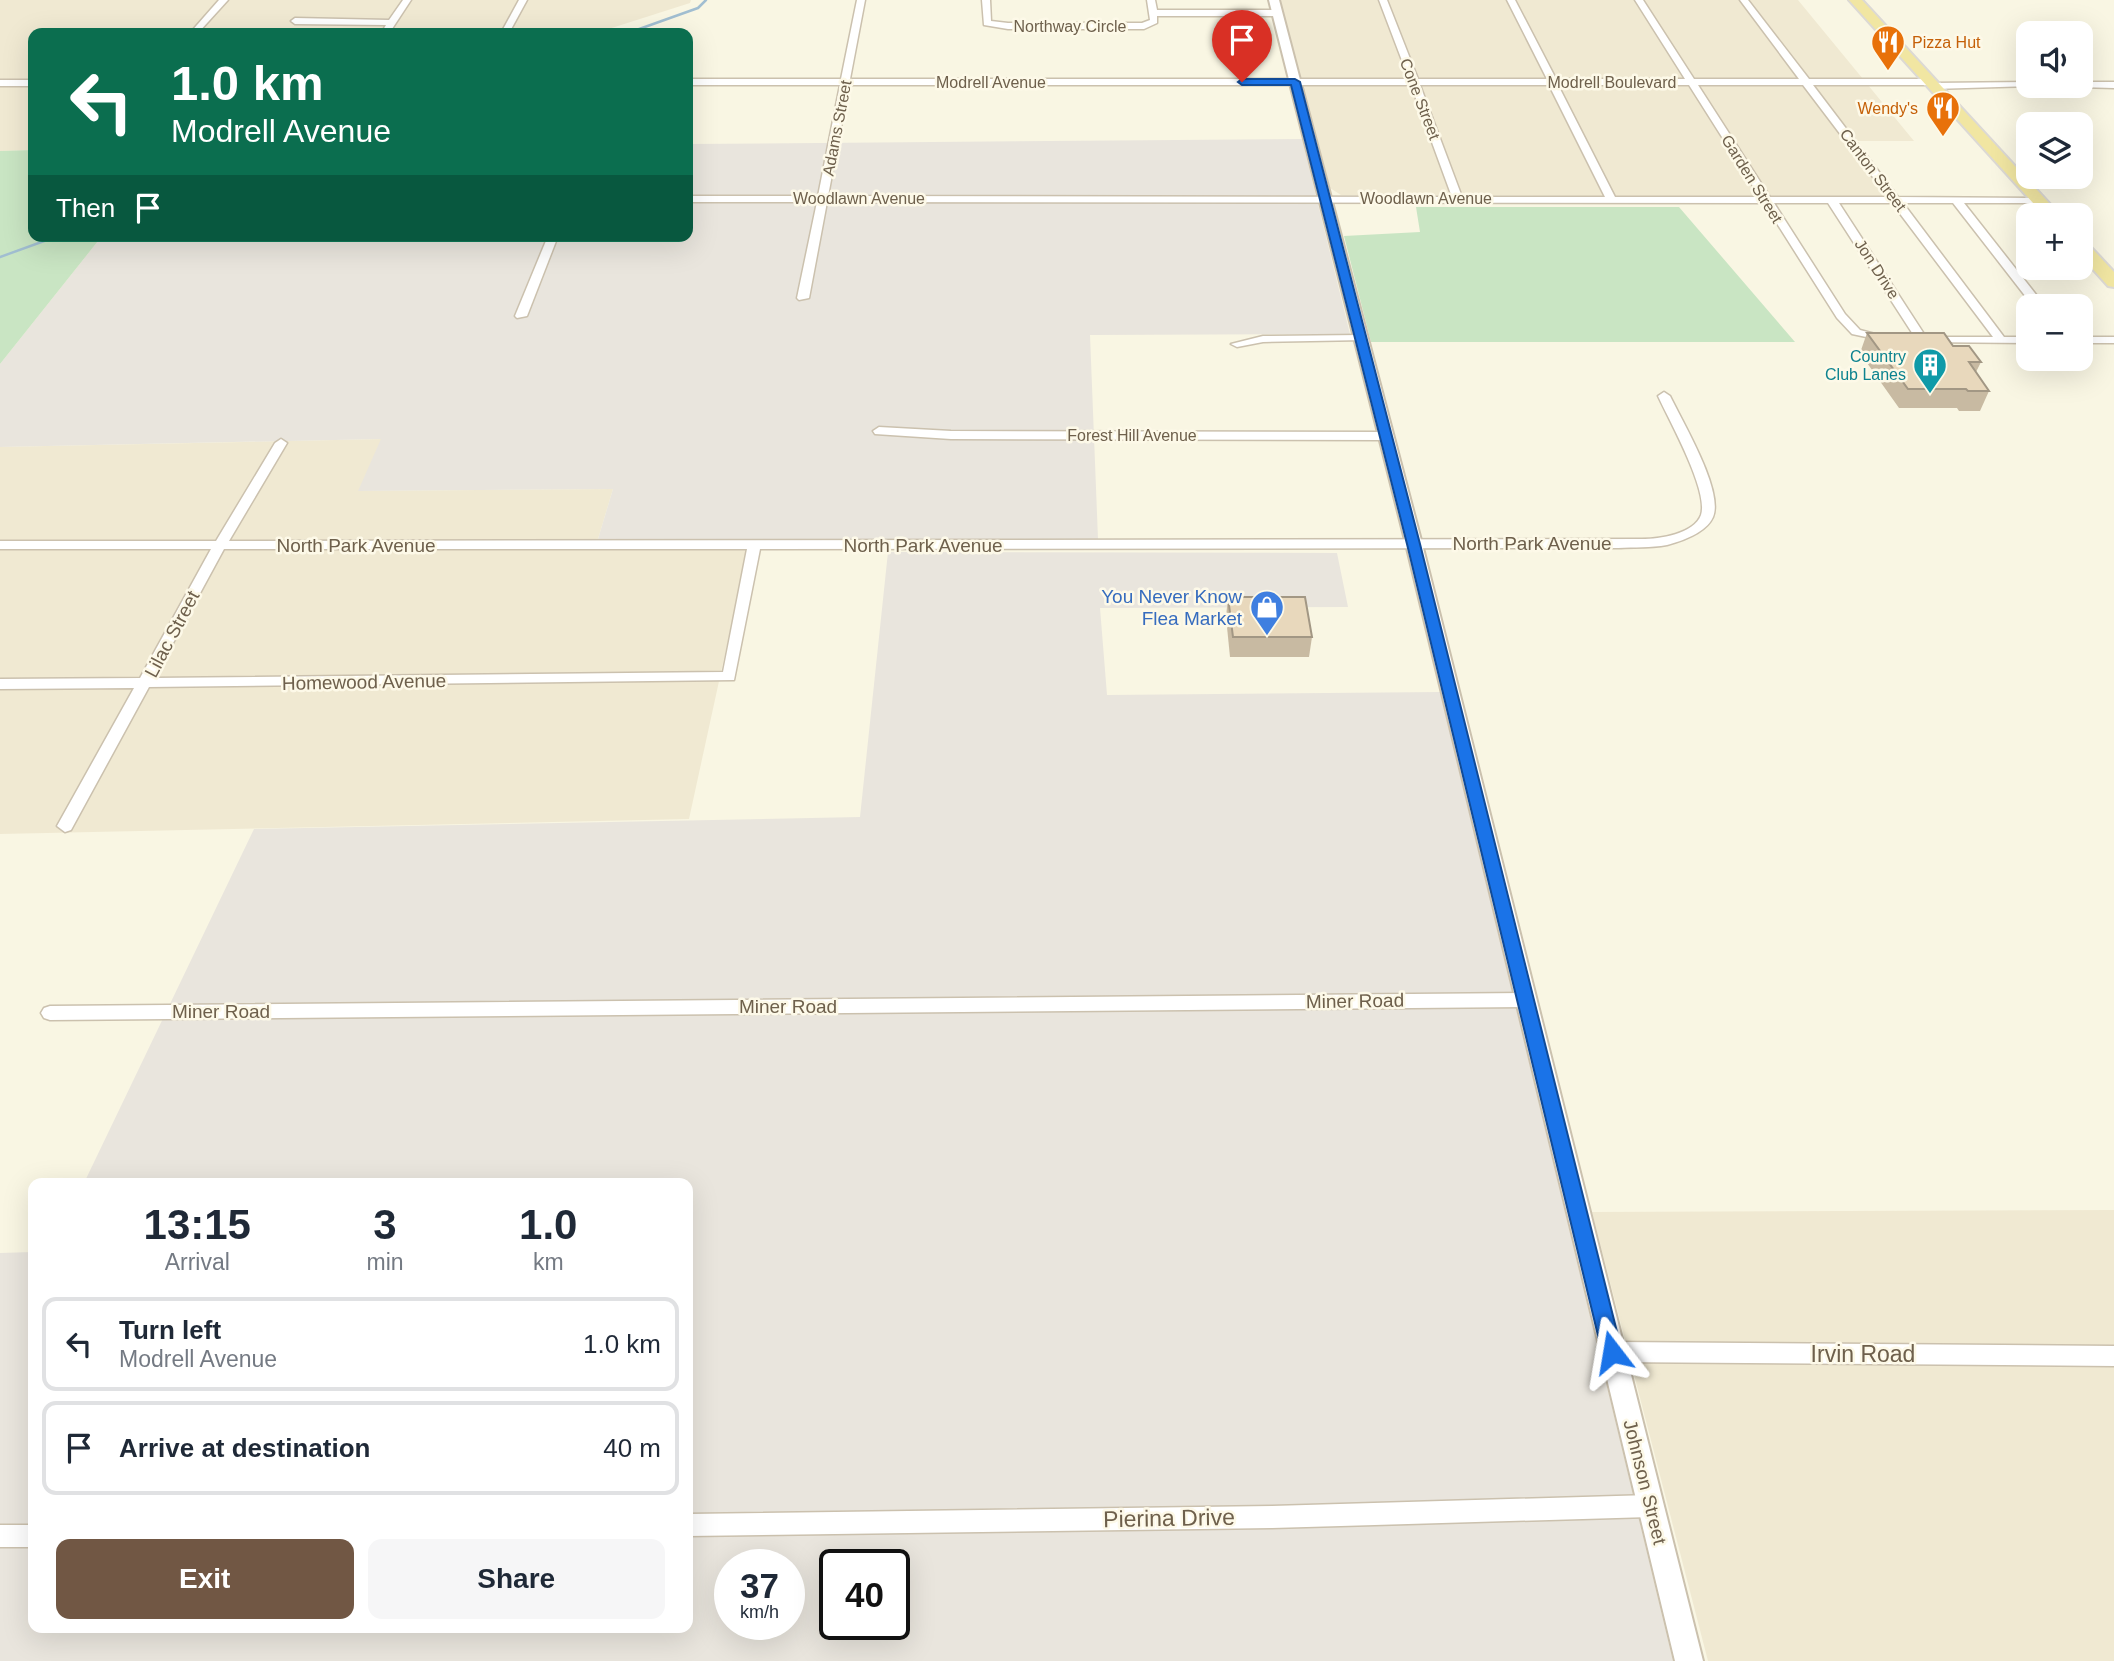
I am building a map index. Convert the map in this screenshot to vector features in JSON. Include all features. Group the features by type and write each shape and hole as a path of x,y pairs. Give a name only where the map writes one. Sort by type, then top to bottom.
{"main road":[{"path":"1855,0 2041,203"},
{"path":"2093,259 2114,282"}],"street":[{"path":"199,28 224,0"},
{"path":"388,28 407,0"},
{"path":"508,28 523,0"},
{"name":"Adams Street","path":"803,298 861,0"},
{"name":"Northway Circle","path":"986,0 986,19 995,25 1144,26 1154,20 1151,0"},
{"name":"Cone Street","path":"1383,0 1458,198"},
{"path":"1511,0 1611,198"},
{"name":"Garden Street","path":"1639,0 1763,199 1841,316 1856,332 1880,340 1922,340"},
{"name":"Canton Street","path":"1744,0 2001,340"},
{"path":"1153,13 1276,6"},
{"name":"Johnson Street","path":"1276,6 1414,544 1689,1661"},
{"path":"295,20 391,23"},
{"name":"Modrell Avenue","path":"693,82 1295,82"},
{"name":"Modrell Boulevard","path":"1295,82 2016,85"},
{"path":"0,83 28,83"},
{"path":"2093,85 2114,85"},
{"name":"Woodlawn Avenue","path":"693,199 2038,200"},
{"name":"Jon Drive","path":"1831,199 1922,340"},
{"path":"1956,200 2030,294"},
{"path":"521,316 551,242"},
{"path":"1237,344 1263,339 1361,338"},
{"path":"1922,340 2016,340"},
{"path":"2093,340 2114,340"},
{"name":"North Park Avenue","path":"0,545 1618,544 1666,541 1691,531 1707,518 1710,508 1706,488 1664,396"},
{"name":"Forest Hill Avenue","path":"879,431 951,435 1386,436"},
{"name":"Lilac Street","path":"65,827 220,545 281,443"},
{"name":"Homewood Avenue","path":"0,684 145,685 729,677 754,545"},
{"name":"Miner Road","path":"50,1013 1525,1000"},
{"name":"Irvin Road","path":"1612,1352 2114,1356"},
{"name":"Pierina Drive","path":"693,1525 1272,1517 1650,1506"},
{"path":"0,1536 28,1536"}],"shaded area":[{"path":"0,0 691,0 690,3 612,28 28,28 28,150 0,151"},
{"path":"1280,0 1798,0 1914,141 1848,141 1890,197 1341,195 1330,188"},
{"path":"1302,139 1350,334 1090,335 1098,539 598,539 613,489 358,491 381,439 0,447 0,364 97,242 693,242 693,144"},
{"path":"382,439 359,491 613,489 598,539 750,539 689,819 0,834 0,447"},
{"path":"888,552 1337,553 1348,607 1100,608 1107,695 1440,692 1673,1661 0,1661 0,1253 28,1252 28,1633 693,1633 693,1178 86,1178 254,829 860,817"},
{"path":"2114,1210 2114,1661 1708,1661 1592,1212"}],"green space":[{"path":"28,150 28,242 97,242 0,364 0,151"},
{"path":"1416,207 1679,207 1795,342 1371,342 1344,236 1420,232"}],"building":[{"path":"1867,333 1944,333 1953,346 1969,346 1981,362 1969,362 1989,391 1908,389"},
{"path":"1228,597 1305,597 1312,637 1233,637"}],"waterway":[{"path":"642,28 698,8 706,0"},
{"path":"0,257 41,242"}],"place":[{"name":"Pizza Hut","path":"1888,72"},
{"name":"Wendy's","path":"1943,138"},
{"name":"Country Club Lanes","path":"1930,395"},
{"name":"You Never Know Flea Market","path":"1267,637"}],"route":[{"path":"1242,82 1295,82 1414,544 1612,1352"}]}
